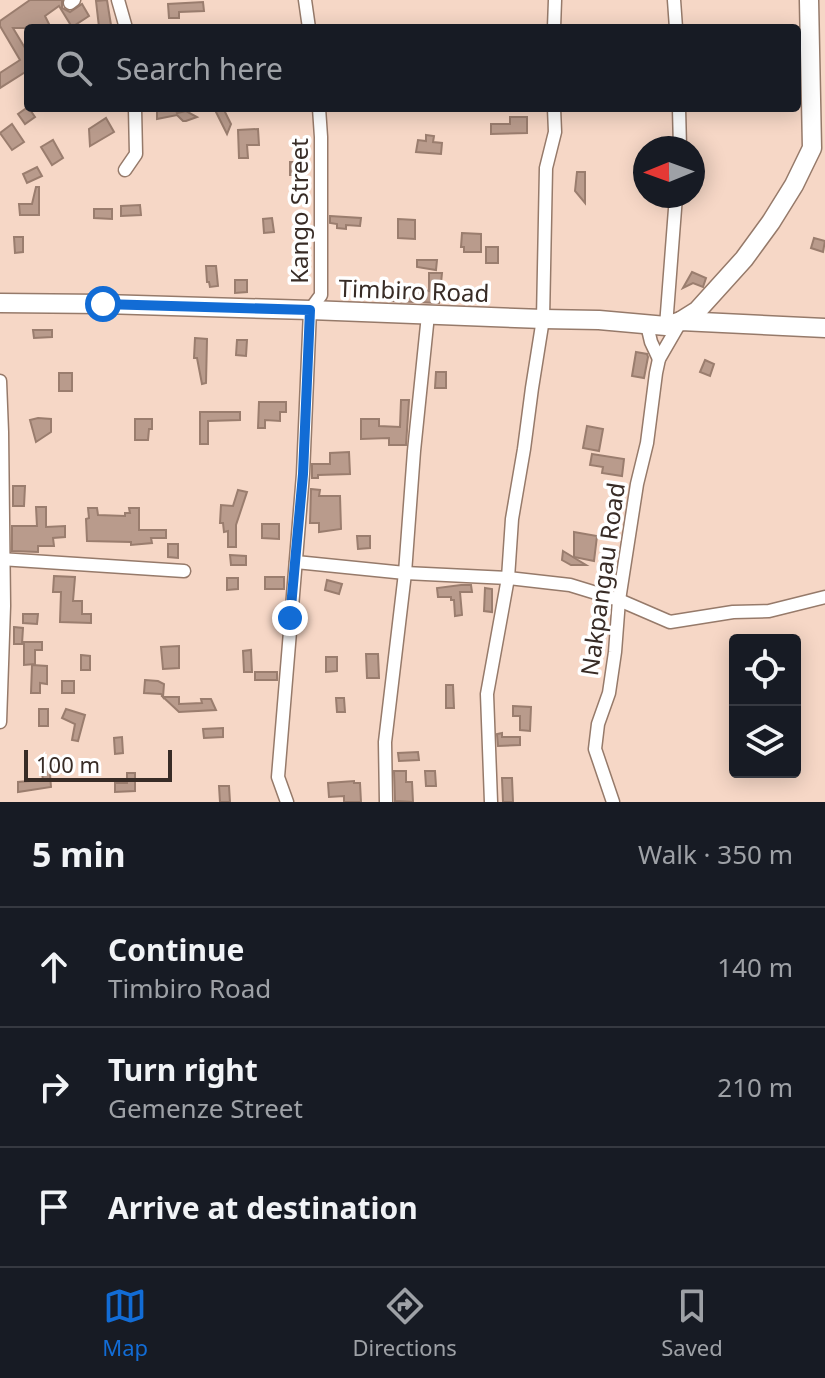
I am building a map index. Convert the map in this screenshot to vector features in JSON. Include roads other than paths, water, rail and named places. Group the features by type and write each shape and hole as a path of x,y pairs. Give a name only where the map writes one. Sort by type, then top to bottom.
{"main road":[{"path":"665,324 697,311 744,259 794,185 812,148 809,0"},
{"name":"Timbiro Road","path":"0,303 825,328"}],"street":[{"path":"118,0 125,24"},
{"path":"305,0 308,24"},
{"path":"554,24 555,0"},
{"path":"674,0 676,24"},
{"path":"125,170 136,154 135,112"},
{"name":"Kango Street","path":"287,802 278,777 304,459 310,310 321,295 319,112"},
{"path":"491,802 487,694 508,578 512,519 543,319 546,168 555,132 554,112"},
{"path":"679,112 680,136"},
{"path":"665,324 675,208"},
{"path":"386,802 385,742 405,573 428,315"},
{"name":"Nakpangau Road","path":"659,359 651,342 665,324"},
{"name":"Nakpangau Road","path":"613,802 595,749 598,724 609,693 619,600 665,324"},
{"path":"0,381 4,606 0,722"},
{"path":"1,559 184,571"},
{"path":"296,562 570,585 619,600 670,622 733,612 769,611 825,597"}]}
